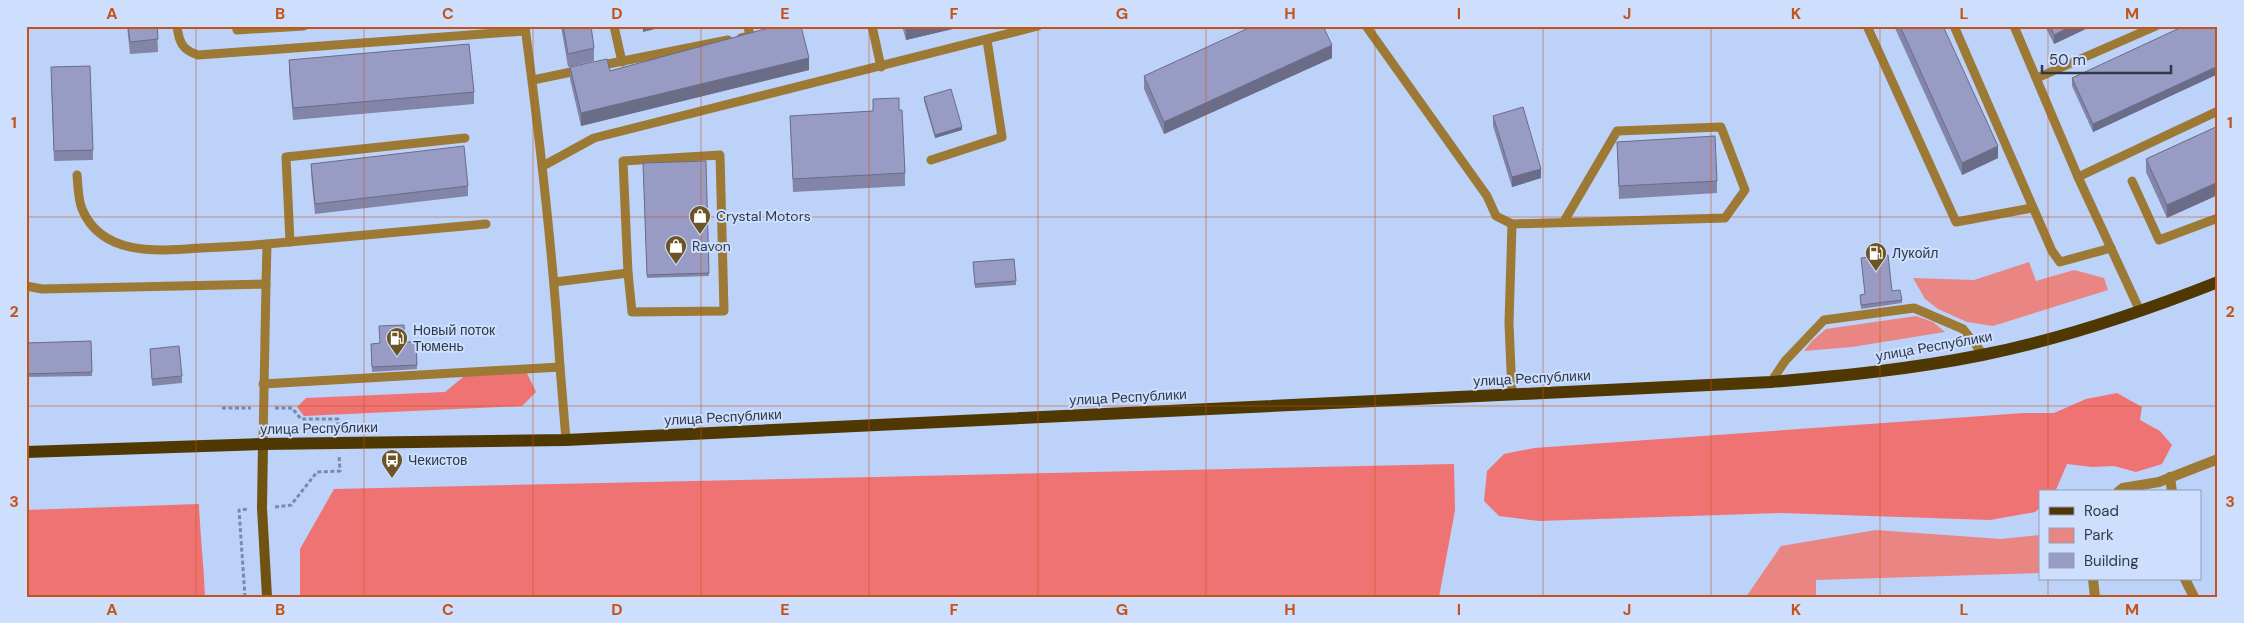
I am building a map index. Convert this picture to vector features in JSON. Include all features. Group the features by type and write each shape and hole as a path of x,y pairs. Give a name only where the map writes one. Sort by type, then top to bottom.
{"main road":[{"name":"улица Республики","path":"26,452 263,444 566,440 1771,382 1914,366 1983,354 2060,335 2140,311 2218,282"},
{"path":"263,444 262,508 266,597"}],"street":[{"path":"2120,490 2159,482 2218,459"},
{"path":"2170,477 2172,490"},
{"path":"2093,580 2095,597"},
{"path":"2186,580 2194,597"}],"lane":[{"path":"177,26 178,41 183,48 198,55 479,31 525,29 533,80 555,282 566,440"},
{"path":"236,26 236,30 304,26"},
{"path":"614,26 622,62"},
{"path":"533,80 750,36 748,26"},
{"path":"872,26 881,67"},
{"path":"543,166 594,138 1038,26"},
{"path":"1366,26 1487,196 1496,216 1512,224 1563,223 1725,218 1745,190 1721,127 1617,131 1563,223"},
{"path":"1867,26 1956,222 2032,208"},
{"path":"1954,26 2052,251 2060,262 2111,248"},
{"path":"2014,26 2078,177 2140,311"},
{"path":"2036,78 2156,26"},
{"path":"931,160 1002,137 987,40"},
{"path":"2078,177 2218,111"},
{"path":"290,242 286,157 465,138"},
{"path":"720,154 724,311 632,312 628,273 623,161 720,154"},
{"path":"77,175 81,208 89,222 102,235 122,246 155,251 266,244 486,224"},
{"path":"2132,181 2159,240 2218,218"},
{"path":"1512,224 1509,323 1512,394"},
{"path":"263,444 266,244"},
{"path":"555,282 628,273"},
{"path":"26,286 42,289 266,284"},
{"path":"1771,382 1785,361 1824,320 1914,308 1963,329 1983,354"},
{"path":"263,384 560,367"}],"path":[{"path":"222,408 292,408 301,419 338,418 340,471 318,472 291,505 240,510 245,597"}],"green space":[{"path":"2029,262 2036,281 2074,270 2104,278 2108,290 1993,326 1967,322 1938,309 1925,299 1913,278 1974,280"},
{"path":"1916,316 1933,322 1945,332 1852,347 1804,351 1826,329"},
{"path":"1876,530 2001,539 2039,535 2039,573 1816,580 1816,597 1746,597 1781,546"}],"shaded area":[{"path":"526,371 536,392 522,406 304,416 297,407 306,398 445,392 468,373"},
{"path":"2117,393 2142,407 2140,420 2160,431 2172,445 2162,464 2136,472 2114,466 2092,467 2067,464 2056,490 2039,490 2039,509 2035,512 1990,520 1782,513 1539,521 1499,516 1484,501 1487,471 1504,454 1534,448 2024,413 2054,413 2086,399"},
{"path":"1454,464 1455,510 1439,597 300,597 300,549 334,489"},
{"path":"199,504 205,597 26,597 26,510"}],"building":[{"path":"128,26 157,26 158,39 130,42"},
{"path":"563,26 591,26 594,48 568,54"},
{"path":"776,26 801,26 809,58 581,113 570,67 607,59 610,71"},
{"path":"905,26 919,26 906,29"},
{"path":"1253,26 1323,26 1332,45 1164,122 1144,76"},
{"path":"1900,26 1943,26 1998,146 1962,163"},
{"path":"2050,26 2071,26 2054,35"},
{"path":"2184,26 2218,26 2218,66 2093,124 2072,78"},
{"path":"469,44 474,92 293,108 289,60"},
{"path":"90,66 93,150 54,151 51,67"},
{"path":"951,89 962,127 935,135 924,97"},
{"path":"899,98 899,110 902,110 905,173 793,179 790,116 873,111 873,99"},
{"path":"1523,107 1541,169 1512,177 1493,116"},
{"path":"2218,126 2218,182 2167,205 2146,159"},
{"path":"1715,136 1717,181 1619,186 1617,142"},
{"path":"464,146 468,186 315,204 311,164"},
{"path":"706,161 709,273 647,275 643,163"},
{"path":"1888,255 1892,291 1900,290 1902,300 1861,305 1860,295 1865,294 1861,258"},
{"path":"1014,259 1016,281 975,284 973,262"},
{"path":"404,325 405,342 416,342 417,365 372,367 371,344 380,343 379,326"},
{"path":"91,341 92,372 26,374 26,343"},
{"path":"179,346 182,376 152,379 150,349"}],"place":[{"name":"Crystal Motors","path":"700,235"},
{"name":"Ravon","path":"676,265"},
{"name":"Лукойл","path":"1876,272"},
{"name":"Новый поток Тюмень","path":"397,357"},
{"name":"Чекистов","path":"392,479"}]}
